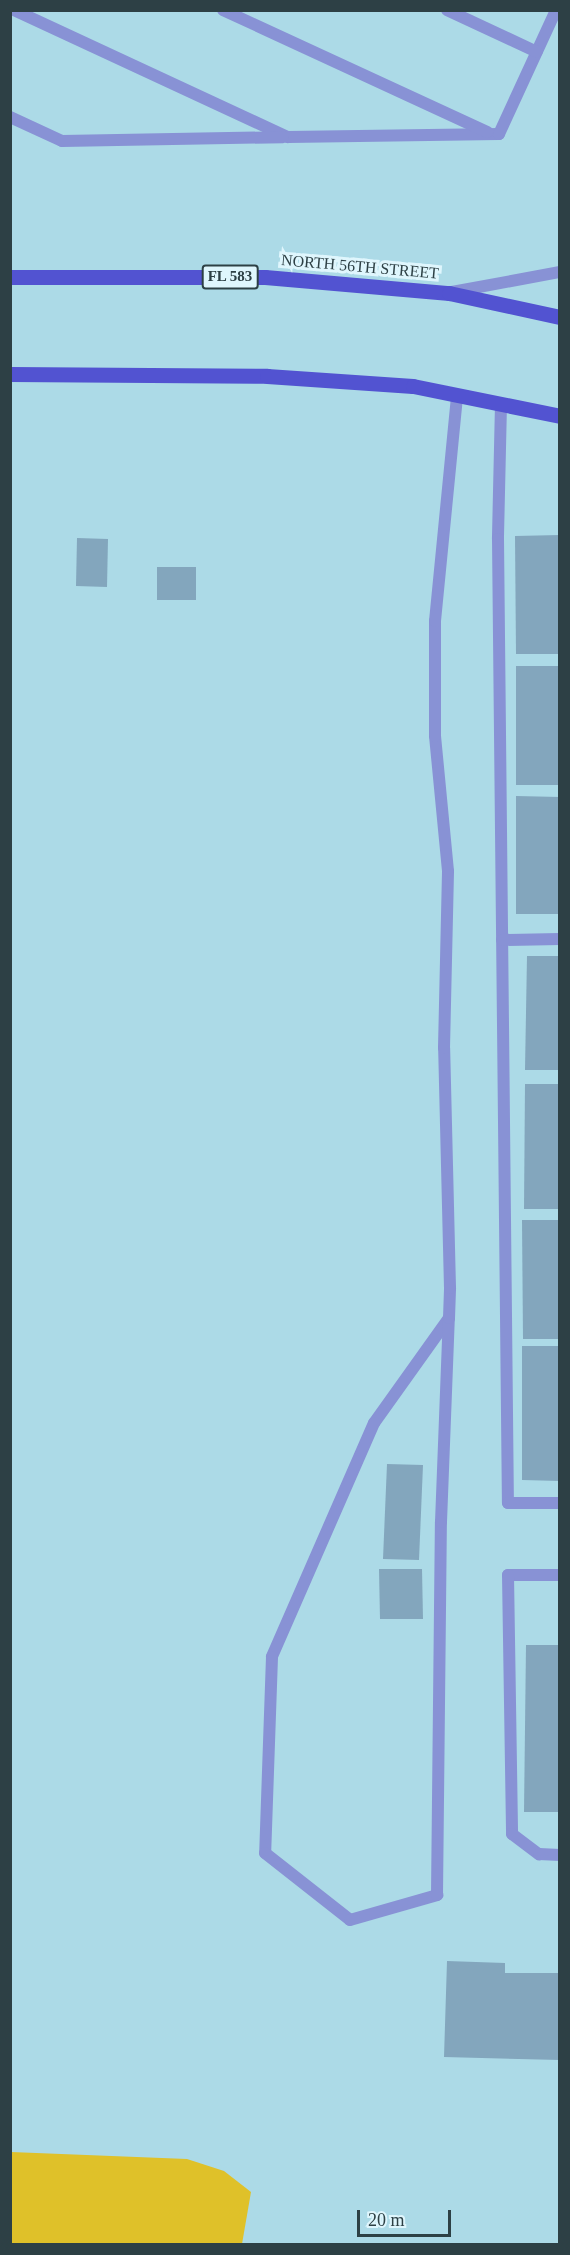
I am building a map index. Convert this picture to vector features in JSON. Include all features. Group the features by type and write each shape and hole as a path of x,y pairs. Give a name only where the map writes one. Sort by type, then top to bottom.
{"main road":[{"name":"NORTH 56TH STREET","path":"10,277 265,277 449,293 560,317"},
{"path":"10,374 267,376 412,386 560,416"}],"street":[{"path":"14,10 288,137"},
{"path":"223,10 491,134"},
{"path":"447,10 537,52"},
{"path":"10,117 62,141 499,134 556,10"},
{"path":"449,293 560,272"},
{"path":"449,1318 374,1423 272,1657 265,1852 350,1920 437,1895 441,1522 449,1318 444,1048 448,870 435,736 435,621 457,395"},
{"path":"501,404 498,538 508,1503 560,1503"},
{"path":"502,940 560,939"},
{"path":"560,1575 508,1575 512,1834 539,1854 560,1855"}],"shaded area":[{"path":"11,2152 187,2159 224,2171 251,2192 242,2244 11,2244"}],"building":[{"path":"560,535 560,654 516,654 515,536"},
{"path":"77,538 108,539 107,587 76,586"},
{"path":"157,567 196,567 196,600 157,600"},
{"path":"516,666 560,666 560,785 516,785"},
{"path":"516,796 560,797 560,914 516,914"},
{"path":"527,956 560,956 560,1070 525,1070"},
{"path":"525,1084 560,1084 560,1209 524,1209"},
{"path":"522,1220 560,1220 560,1339 523,1339"},
{"path":"522,1346 560,1346 560,1481 522,1480"},
{"path":"387,1464 423,1465 419,1560 383,1559"},
{"path":"379,1569 422,1569 423,1619 380,1619"},
{"path":"526,1645 560,1645 560,1812 524,1812"},
{"path":"447,1961 505,1963 505,1973 560,1973 560,2060 444,2057"}]}
